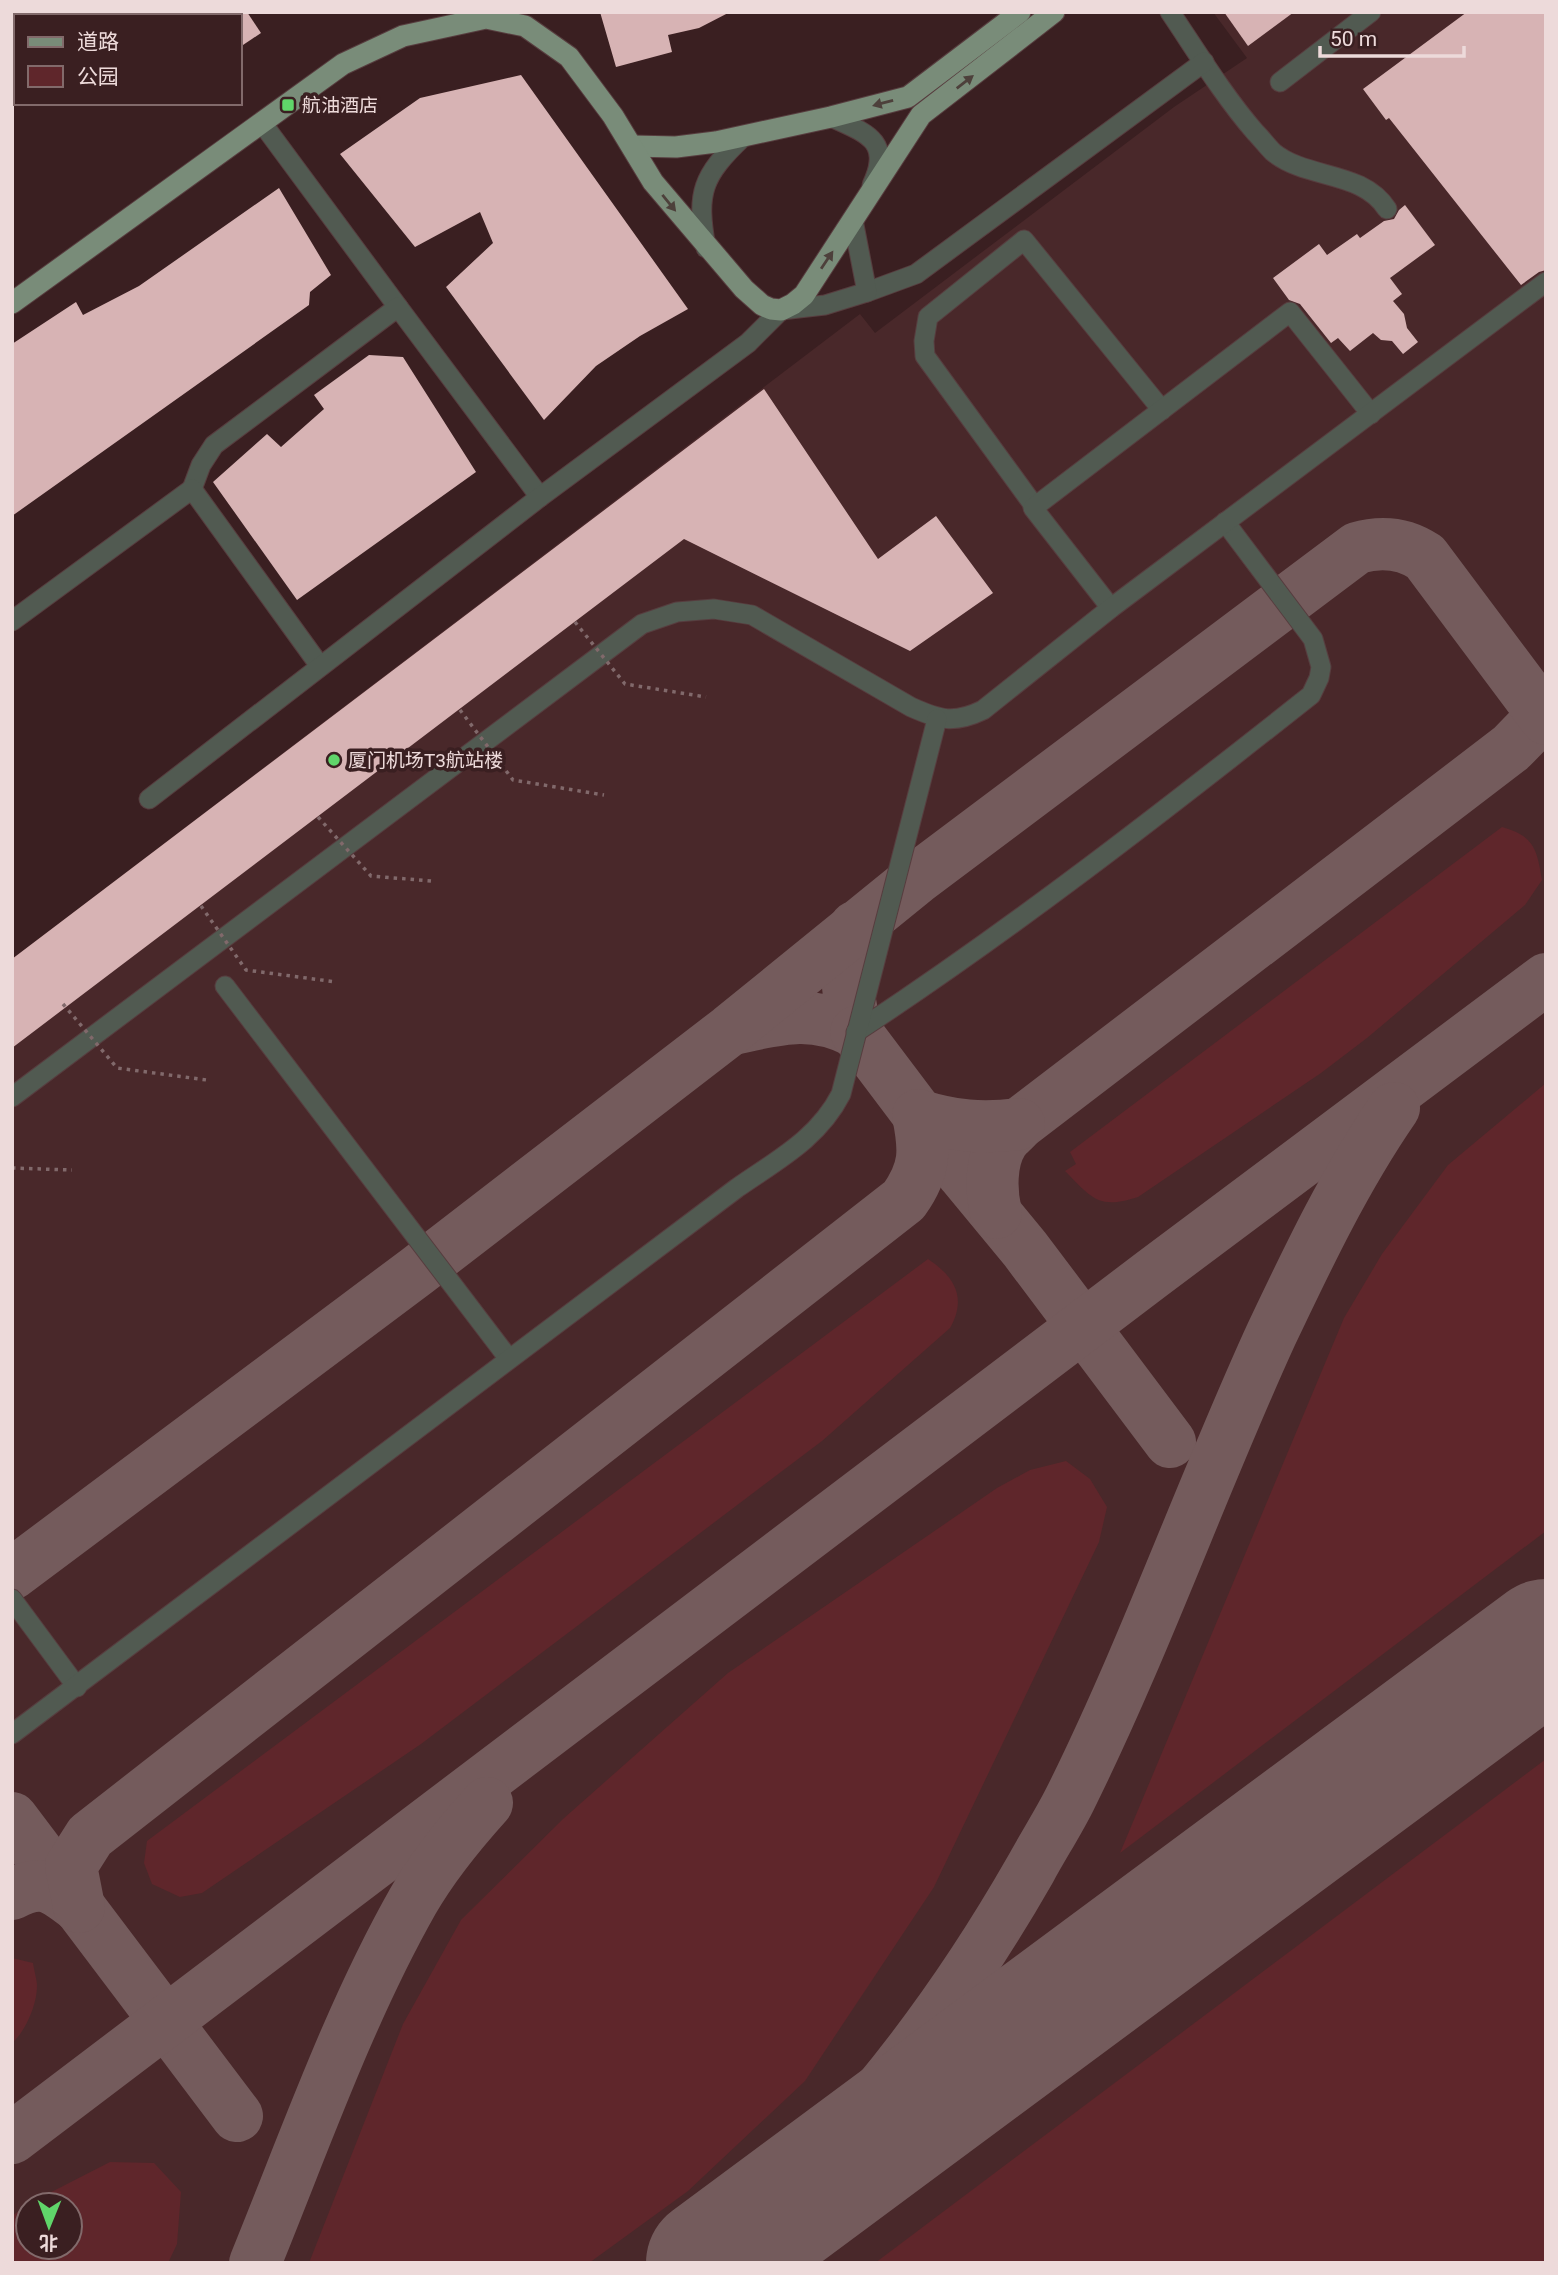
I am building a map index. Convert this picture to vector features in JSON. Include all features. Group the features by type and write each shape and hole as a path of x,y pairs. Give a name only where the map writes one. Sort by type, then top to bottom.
{"main road":[{"path":"632,146 676,147 716,142 908,97 1020,12"},
{"path":"12,303 343,64 403,36 486,18 524,19 569,57 613,116 653,182 706,248 762,305 780,310 803,295 921,115 1054,12"}],"street":[{"path":"1170,12 1241,115 1274,152 1314,173 1356,183 1371,191 1387,209"},
{"path":"1280,82 1371,12"},
{"path":"149,799 540,497 748,343 780,310 825,305 916,274 1204,62"},
{"path":"831,117 867,134 875,142 880,155 877,173 856,216 867,292"},
{"path":"262,123 540,497"},
{"path":"706,248 701,200 704,186 711,172 743,136"},
{"path":"1111,608 1033,508 1035,507 925,356 924,341 928,317 1024,240 1162,410"},
{"path":"12,1097 642,625 677,612 714,609 752,615 911,707 937,719 964,719 983,710 1111,608 1546,282"},
{"path":"12,621 192,489 201,465 214,445 398,307"},
{"path":"1035,507 1290,312 1371,414"},
{"path":"192,489 320,666"},
{"path":"856,1032 1034,908 1311,695 1321,667 1313,639 1225,522"},
{"path":"12,1734 737,1188 810,1137 831,1113 841,1094 937,719"},
{"path":"225,986 509,1359"},
{"path":"12,1599 77,1686"}],"path":[{"path":"575,622 625,684 706,697"},
{"path":"460,709 513,780 604,795"},
{"path":"318,817 371,876 431,881"},
{"path":"201,906 246,970 337,982"},
{"path":"64,1004 117,1068 207,1080"},
{"path":"12,1168 72,1170"}],"shaded area":[{"path":"12,12 136,12 14,14 14,105 16,105 12,108"},
{"path":"1213,12 1546,12 1546,2263 12,2263 12,959 860,314 875,333 1174,107 1247,58"}],"green space":[{"path":"1502,827 1521,835 1532,845 1542,880 1525,905 1367,1038 1321,1073 1138,1197 1104,1202 1089,1195 1065,1171 1076,1164 1070,1152"},
{"path":"1546,1083 1546,1531 1120,1853 1344,1318 1382,1254 1448,1165"},
{"path":"928,1259 945,1273 956,1289 958,1307 950,1328 822,1441 421,1744 202,1893 180,1897 152,1884 144,1863 147,1841"},
{"path":"1066,1461 1090,1479 1107,1507 1099,1542 934,1887 805,2081 688,2191 589,2263 309,2263 403,2024 461,1920 563,1819 728,1673 997,1488 1030,1470"},
{"path":"1546,1759 1546,2263 875,2263"},
{"path":"12,1958 33,1963 37,1986 30,2017 12,2043"},
{"path":"110,2162 154,2163 181,2192 177,2244 168,2263 12,2263 14,2214 14,2261 84,2261 84,2191 53,2191"}],"building":[{"path":"247,12 261,33 242,46 242,14"},
{"path":"600,12 730,12 699,28 668,35 672,52 616,67"},
{"path":"1224,12 1294,12 1248,46"},
{"path":"1467,12 1546,12 1546,270 1521,285 1363,89"},
{"path":"521,75 688,309 640,336 596,366 544,420 446,287 493,243 480,212 415,247 340,154 420,98"},
{"path":"279,188 331,275 310,292 309,305 12,516 12,344 76,302 83,315 139,286"},
{"path":"1405,205 1435,245 1390,278 1402,294 1393,301 1404,314 1407,328 1418,342 1403,354 1392,341 1381,340 1373,333 1350,351 1338,338 1331,343 1300,304 1289,300 1273,278 1319,244 1327,255 1357,234 1360,238 1384,221 1394,219"},
{"path":"369,355 403,357 476,472 297,600 213,482 267,434 281,447 324,409 314,395"},
{"name":"厦门机场T3航站楼","path":"764,389 878,559 936,516 993,593 910,651 684,539 12,1048 12,959"}],"taxiway":[{"path":"12,1574 417,1271 730,1030 916,879 1357,548 1375,544 1392,545 1425,557 1546,719"},
{"path":"996,1213 993,1196 996,1158 1003,1141 1019,1124 1511,748 1546,712"},
{"path":"733,1029 781,1019 810,1018 825,1020 856,1032 848,992 847,967 855,927"},
{"path":"12,2138 1152,1274 1546,979"},
{"path":"856,1032 963,1174 1025,1249 1170,1442"},
{"path":"706,2263 801,2177 859,2114 938,2014 1008,1907 1065,1808 1097,1742 1245,1393 1299,1277 1343,1190 1394,1108"},
{"path":"79,1907 71,1866 90,1836 904,1200 916,1179 922,1159 918,1115 968,1126 1019,1124"},
{"path":"255,2263 328,2079 390,1944 429,1875 487,1803"},
{"path":"12,1818 237,2116"},
{"path":"12,1894 32,1886 48,1887 79,1907"}],"runway":[{"path":"711,2263 1546,1644"}],"place":[{"name":"航油酒店","path":"288,105"},
{"name":"厦门机场T3航站楼","path":"334,760"}]}
